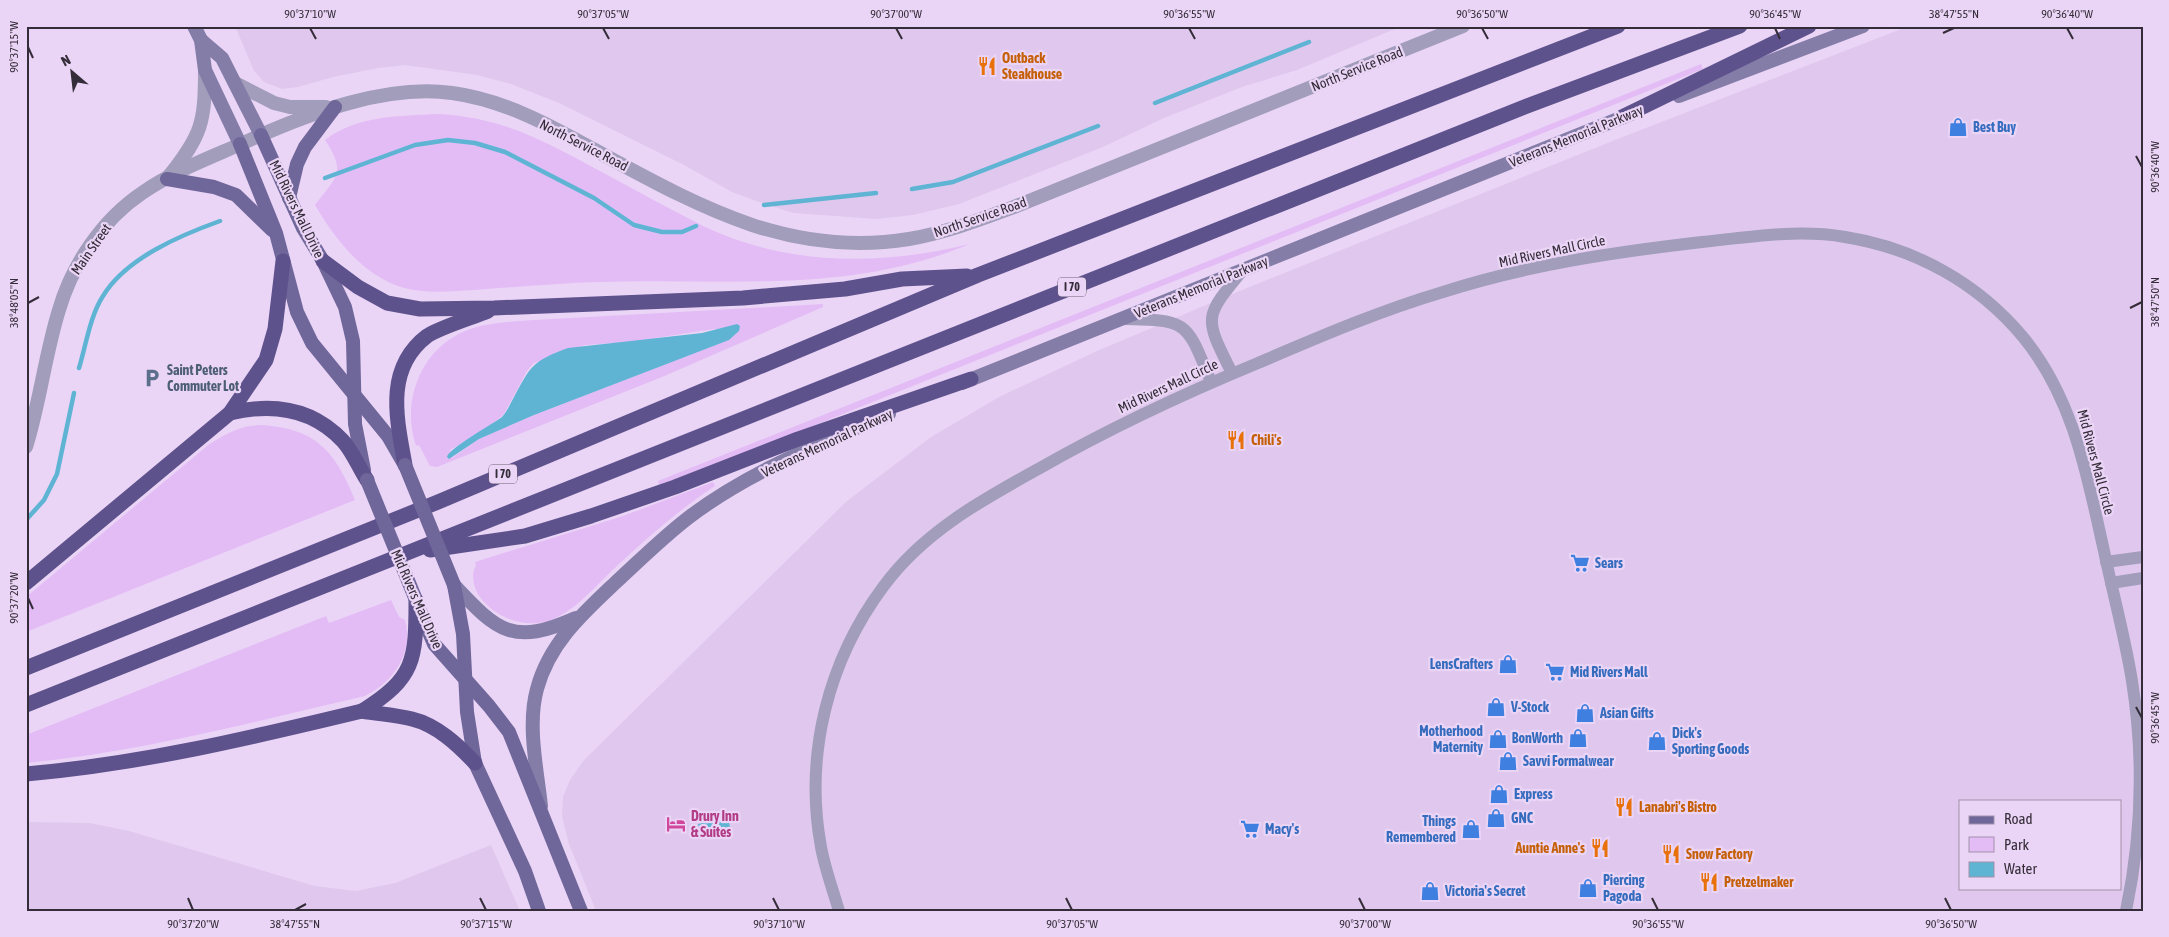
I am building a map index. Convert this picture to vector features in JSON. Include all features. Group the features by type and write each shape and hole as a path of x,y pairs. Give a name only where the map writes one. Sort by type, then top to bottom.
{"highway":[{"name":"I 70","path":"26,668 438,502 978,275 1618,26"},
{"name":"I 70","path":"26,705 1527,106 1740,26"},
{"path":"1622,117 1809,26"},
{"path":"26,582 230,413 266,360 275,329 284,261"},
{"path":"322,261 358,287 386,303 420,309 494,308 743,298 845,289 902,279 978,275"},
{"path":"405,465 396,401 397,386 410,356 428,336 494,308"},
{"path":"406,553 535,533 675,487 798,439 971,379"},
{"path":"230,413 269,407 308,416 322,423 344,442 367,480"},
{"path":"26,774 125,764 183,753 362,711 387,696 410,669 416,645 416,600"},
{"path":"362,711 414,719 438,731 457,744 475,763"}],"main road":[{"name":"Mid Rivers Mall Drive","path":"194,26 201,40 205,70 240,144 276,233 298,312 312,343 388,436 405,465 454,585 463,634 469,732 475,763 526,871 539,911"},
{"name":"Veterans Memorial Parkway","path":"541,809 533,719 537,689 553,651 578,617 688,518 741,483 797,454 971,379 1622,117 1863,26"},
{"name":"Mid Rivers Mall Drive","path":"201,40 222,58 262,135 303,228 345,307 353,341 355,424 367,480 434,644 489,706 509,732 581,911"},
{"path":"289,198 297,164 305,147 335,107"},
{"path":"167,179 214,187 236,196 276,233"},
{"name":"Veterans Memorial Parkway","path":"454,585 479,612 504,629 524,633 548,630 578,617"}],"street":[{"name":"North Service Road","path":"262,135 335,107 386,96 417,93 451,93 498,105 554,128 656,183 723,215 762,230 812,240 858,243 907,240 950,230 1014,207 1463,26"},
{"path":"167,179 189,152 200,130 205,111 205,70"},
{"path":"235,83 260,97 282,105 335,107"},
{"name":"Main Street","path":"26,447 58,312 70,279 92,243 129,202 167,179 262,135"},
{"name":"Mid Rivers Mall Circle","path":"839,911 822,850 817,819 818,748 831,684 846,648 865,613 887,582 909,556 933,535 980,502 1093,438 1211,382 1382,312 1446,290 1587,257 1782,235 1845,237 1890,247 1930,263 1967,284 1995,307 2022,336 2054,382 2069,413 2085,467 2131,678 2138,729 2140,792 2138,838 2126,911"},
{"path":"1232,373 1211,325 1212,311 1215,303 1242,270"},
{"path":"1120,319 1163,320 1180,325 1192,336 1211,382"},
{"path":"2106,562 2143,557"},
{"path":"2111,583 2143,578"}],"shaded area":[{"path":"235,26 1402,26 1297,70 1242,87 1164,118 1103,147 959,204 913,215 876,219 793,213 759,202 732,192 684,165 559,103 511,84 477,75 405,65 378,68 282,89 264,82 254,71"},
{"path":"1909,26 2143,26 2143,911 596,911 569,844 562,816 563,797 570,780 584,760 847,501 931,437 999,397 1097,351 1237,292 1620,138"},
{"path":"26,822 90,823 129,831 315,886 356,891 395,883 491,845 520,911 26,911"}],"green space":[{"path":"1701,64 1703,69 803,430 659,485 658,481"},
{"path":"439,114 484,120 523,133 560,150 705,227 737,240 769,249 802,255 869,259 937,251 970,244 924,260 879,271 787,281 647,281 554,284 440,292 404,288 376,275 352,255 332,231 315,205 329,188 337,168 336,160 325,140 338,132 365,121 379,118"},
{"path":"823,304 823,307 662,377 437,467 430,466 419,445 416,446 411,412 413,395 418,379 426,364 436,351 449,340 465,331 484,325 517,321","holes":["714,329 739,331 728,340 534,415 479,439 452,458 450,450 488,428 504,414 527,371 534,363 585,345 629,342"]},
{"path":"259,425 295,431 309,437 320,445 339,468 355,500 26,632 26,597 207,446 232,432 245,427"},
{"path":"713,482 715,486 653,533 587,596 561,616 551,620 531,623 512,620 494,611 480,597 476,590 473,577 476,566 475,562 623,516"},
{"path":"391,600 399,617 405,620 407,643 404,654 393,674 385,683 365,696 154,744 112,752 26,763 26,735 326,616 329,623"}],"water":[{"path":"737,324 740,326 739,331 729,340 534,415 479,439 449,459 447,457 454,448 502,417 529,371 534,365 547,357 568,348 702,333"},
{"path":"728,817 730,827 700,834 698,824"}],"waterway":[{"path":"1155,103 1309,42"},
{"path":"912,189 953,182 1098,126"},
{"path":"325,178 415,145 448,140 475,143 505,152 594,198 634,225 662,232 682,232 696,226"},
{"path":"764,205 876,193"},
{"path":"79,368 95,312 113,282 140,259 188,233 220,221"},
{"path":"26,520 44,500 57,474 74,393"}],"place":[{"name":"Outback Steakhouse","path":"987,66"},
{"name":"Best Buy","path":"1958,127"},
{"name":"Saint Peters Commuter Lot","path":"152,378"},
{"name":"Chili's","path":"1236,440"},
{"name":"Sears","path":"1580,563"},
{"name":"LensCrafters","path":"1508,664"},
{"name":"Mid Rivers Mall","path":"1555,672"},
{"name":"V-Stock","path":"1496,707"},
{"name":"Asian Gifts","path":"1585,713"},
{"name":"BonWorth","path":"1578,738"},
{"name":"Motherhood Maternity","path":"1498,739"},
{"name":"Dick's Sporting Goods","path":"1657,741"},
{"name":"Savvi Formalwear","path":"1508,761"},
{"name":"Express","path":"1499,794"},
{"name":"Lanabri's Bistro","path":"1624,807"},
{"name":"GNC","path":"1496,818"},
{"name":"Drury Inn & Suites","path":"676,824"},
{"name":"Macy's","path":"1250,829"},
{"name":"Things Remembered","path":"1471,829"},
{"name":"Auntie Anne's","path":"1600,848"},
{"name":"Snow Factory","path":"1671,854"},
{"name":"Pretzelmaker","path":"1709,882"},
{"name":"Piercing Pagoda","path":"1588,888"},
{"name":"Victoria's Secret","path":"1430,891"}]}
